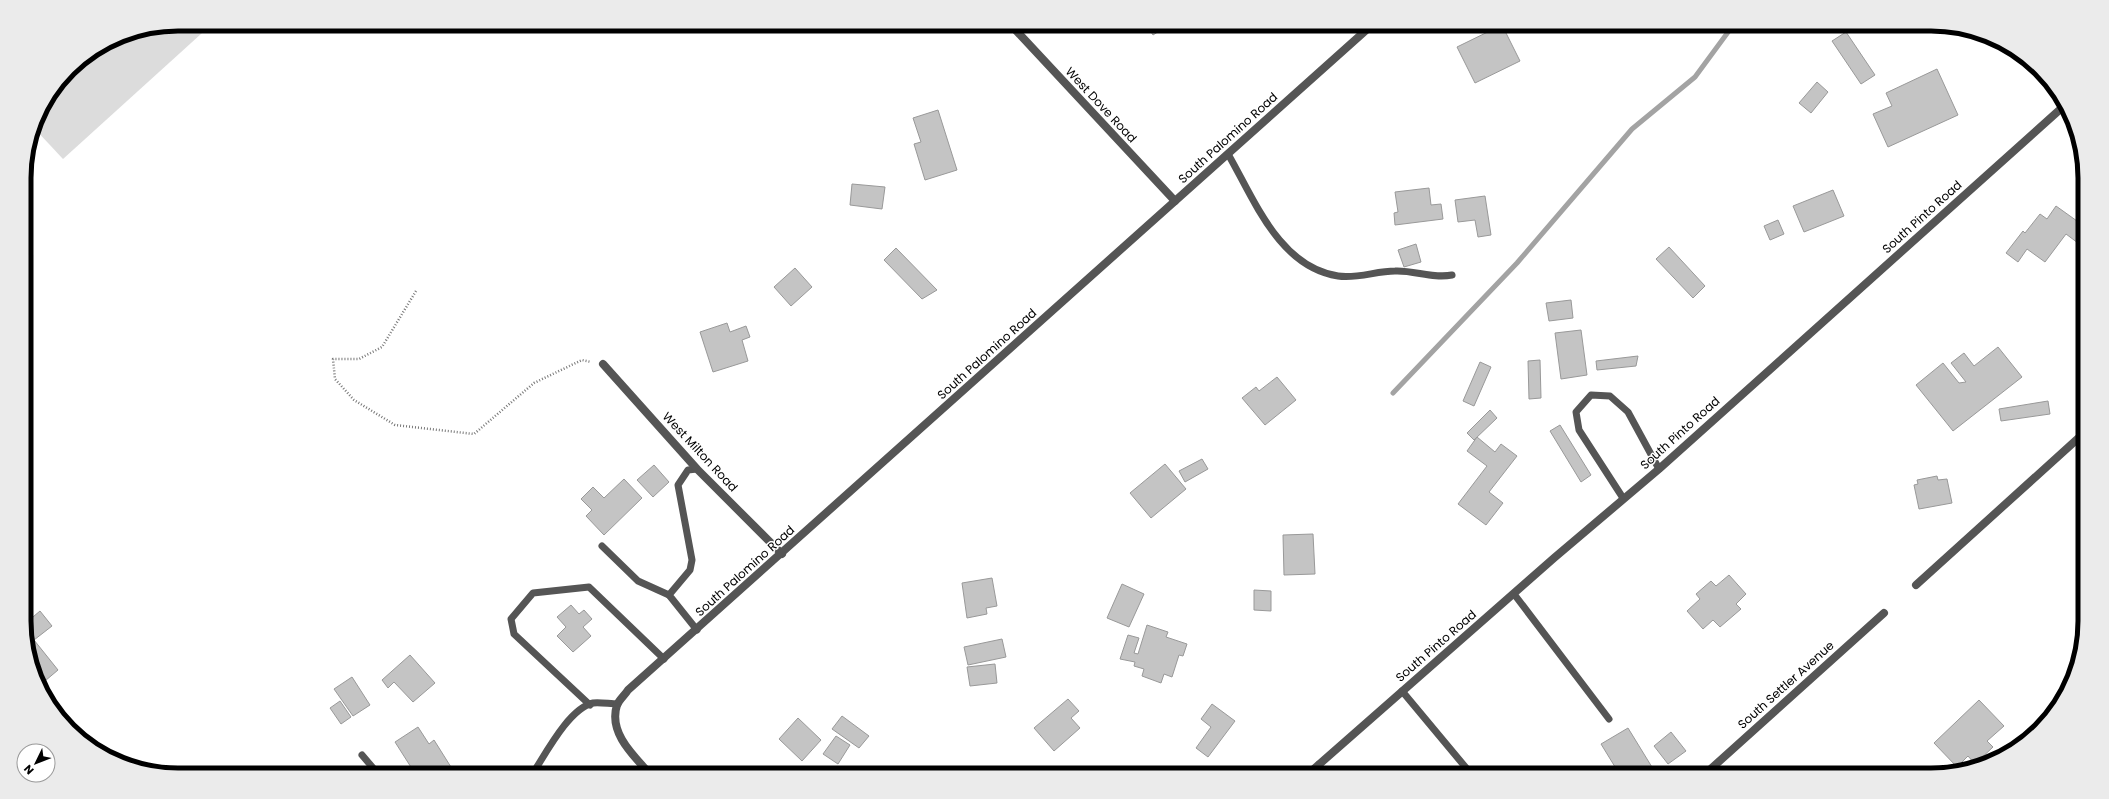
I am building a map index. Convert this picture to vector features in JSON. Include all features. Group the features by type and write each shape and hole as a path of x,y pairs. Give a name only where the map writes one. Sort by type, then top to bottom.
{"street":[{"name":"West Dove Road","path":"1017,31 1175,201"},
{"name":"South Palomino Road","path":"618,704 628,690 697,630 1365,31"},
{"name":"South Pinto Road","path":"1315,768 1623,498 1659,469 2061,109"},
{"name":"West Milton Road","path":"604,364 697,469 782,554"},
{"path":"1916,585 2078,438"},
{"name":"South Settler Avenue","path":"1712,768 1884,613"},
{"path":"618,704 615,714 618,732 629,750 645,768"}],"lane":[{"path":"1228,154 1272,231 1287,249 1303,262 1338,276 1359,276 1395,271 1425,273 1441,277 1452,275"},
{"path":"1623,498 1579,430 1576,412 1590,395 1610,396 1628,412 1659,469"},
{"path":"669,595 690,570 692,560 678,485 688,470 697,469"},
{"path":"602,546 638,581 669,595 697,630"},
{"path":"590,705 514,634 511,619 533,593 589,587 664,659"},
{"path":"1514,594 1609,719"},
{"path":"1402,692 1466,768"},
{"path":"536,768 570,719 590,705 618,704"},
{"path":"362,755 373,768"},
{"path":"1319,764 1320,768"}],"path":[{"path":"416,291 397,319 382,346 359,359 333,358 335,379 354,400 395,425 474,434 534,383 582,360 604,364"}],"shaded area":[{"path":"169,31 204,31 63,159 38,133 46,113 61,89 74,74 89,61 113,46 140,36"}],"building":[{"path":"1150,31 1159,31 1153,35"},
{"path":"1490,31 1505,31 1520,61 1475,83 1457,47"},
{"path":"1846,32 1875,75 1861,84 1832,41"},
{"path":"1937,69 1958,115 1888,147 1873,114 1892,106 1886,93"},
{"path":"1817,82 1828,92 1811,113 1799,103"},
{"path":"938,110 957,170 925,180 914,144 921,142 913,118"},
{"path":"852,184 885,187 882,209 850,205"},
{"path":"1429,188 1431,205 1441,204 1443,219 1395,225 1394,213 1398,212 1395,192"},
{"path":"1833,190 1844,216 1804,232 1793,206"},
{"path":"1485,196 1491,235 1478,237 1475,220 1458,222 1455,200"},
{"path":"2056,206 2078,222 2078,243 2066,234 2045,262 2027,249 2018,262 2006,253 2023,231 2025,233 2040,214 2047,219"},
{"path":"1778,220 1784,234 1770,240 1764,226"},
{"path":"1416,244 1421,262 1404,267 1398,250"},
{"path":"1669,247 1705,286 1693,298 1656,259"},
{"path":"896,248 937,290 922,299 884,260"},
{"path":"795,268 812,287 791,306 774,287"},
{"path":"1571,300 1573,318 1549,321 1546,303"},
{"path":"727,323 730,332 746,326 750,337 742,340 748,361 713,372 700,332"},
{"path":"1581,330 1587,375 1561,379 1555,333"},
{"path":"1998,347 2022,377 1953,431 1916,385 1943,363 1959,383 1966,382 1951,363 1964,353 1974,366"},
{"path":"1638,356 1636,366 1597,370 1596,361"},
{"path":"1540,360 1541,398 1529,399 1528,361"},
{"path":"1480,362 1491,367 1474,406 1463,401"},
{"path":"1277,377 1296,400 1265,425 1242,398 1256,387 1259,391"},
{"path":"2048,401 2050,414 2001,421 1999,409"},
{"path":"1490,410 1497,418 1474,440 1467,433"},
{"path":"1560,425 1591,475 1581,482 1550,431"},
{"path":"1477,437 1495,452 1501,444 1517,456 1489,492 1503,503 1486,525 1458,504 1487,466 1467,451"},
{"path":"1202,459 1208,469 1185,482 1179,471"},
{"path":"1165,464 1186,489 1151,518 1130,493"},
{"path":"654,465 669,482 653,497 637,480"},
{"path":"1937,476 1938,480 1947,479 1952,503 1919,509 1914,485 1918,484 1917,480"},
{"path":"624,479 642,498 604,535 586,516 592,510 581,499 593,487 604,498"},
{"path":"1313,534 1315,574 1284,575 1283,535"},
{"path":"1729,575 1746,594 1736,604 1741,609 1720,627 1713,620 1703,629 1687,611 1700,599 1696,594 1711,581 1716,586"},
{"path":"992,578 997,606 986,608 987,614 967,618 962,583"},
{"path":"1122,584 1144,594 1129,627 1107,618"},
{"path":"1254,590 1271,591 1271,611 1254,610"},
{"path":"571,605 579,614 584,610 592,619 583,627 591,636 573,652 557,636 566,627 557,617"},
{"path":"40,611 52,626 34,640 58,670 44,682 36,659 32,640 31,619"},
{"path":"1147,625 1168,632 1166,637 1187,644 1183,656 1179,655 1172,677 1164,674 1161,683 1142,676 1144,669 1134,666 1135,662 1120,659 1128,635 1139,638 1134,653 1138,654"},
{"path":"1002,639 1006,657 968,665 964,647"},
{"path":"410,655 435,683 413,702 394,682 388,688 382,680"},
{"path":"995,664 997,683 970,686 967,667"},
{"path":"352,677 370,705 353,716 334,689"},
{"path":"1068,699 1079,711 1071,718 1080,728 1054,751 1034,728"},
{"path":"1979,700 2004,726 1987,741 1993,747 1980,759 1973,762 1968,756 1959,765 1956,766 1934,743"},
{"path":"340,701 351,717 341,724 330,708"},
{"path":"1212,704 1235,721 1208,757 1196,748 1211,727 1201,719"},
{"path":"842,716 869,736 859,748 832,729"},
{"path":"798,718 821,740 802,761 779,739"},
{"path":"418,727 429,744 434,740 452,768 412,768 395,742"},
{"path":"1628,728 1653,768 1616,768 1601,744"},
{"path":"1671,732 1686,751 1668,764 1654,746"},
{"path":"836,736 850,745 838,764 823,754"}],"waterway":[{"path":"1393,393 1517,263 1632,129 1695,77 1729,31"}]}
